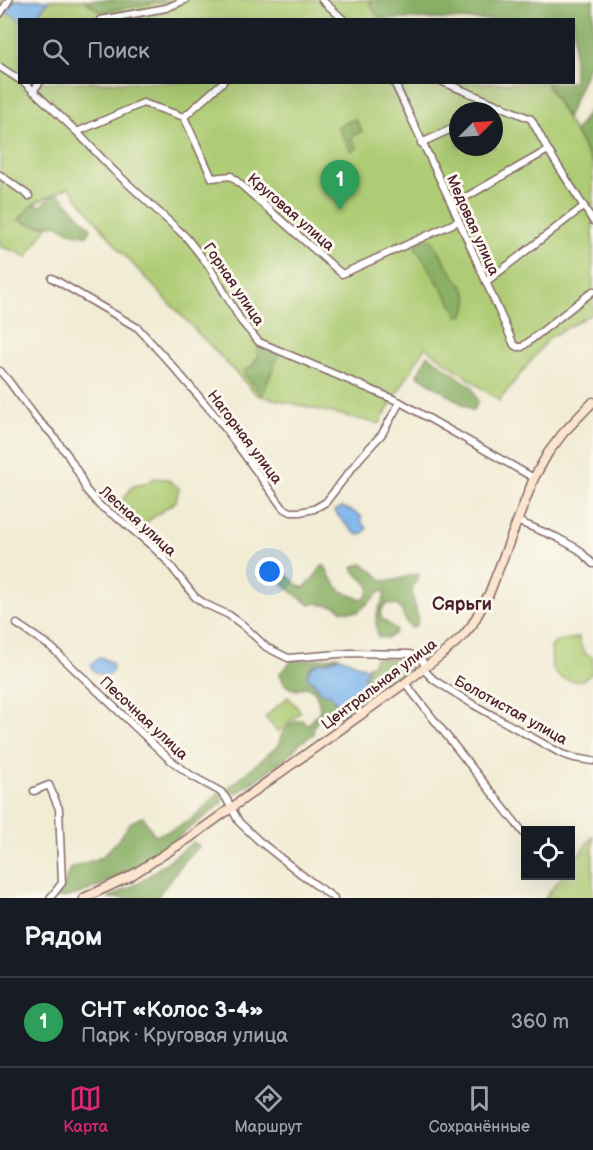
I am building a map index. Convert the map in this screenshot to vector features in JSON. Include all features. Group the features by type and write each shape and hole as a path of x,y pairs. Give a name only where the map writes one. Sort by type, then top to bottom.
{"street":[{"path":"0,14 9,0"},
{"path":"111,18 166,8 185,0"},
{"path":"322,0 342,18"},
{"path":"0,67 18,79"},
{"name":"Горная улица","path":"26,84 113,170 186,237 209,266 241,321 259,342 400,402 534,478"},
{"path":"33,91 38,84"},
{"path":"77,132 143,103 184,117 221,84"},
{"name":"Медовая улица","path":"395,84 514,345 522,347 593,291"},
{"path":"448,84 492,102"},
{"path":"503,106 531,119 593,221"},
{"name":"Круговая улица","path":"184,117 212,178 231,176 342,274 459,221"},
{"path":"421,142 449,130"},
{"path":"452,205 548,150"},
{"path":"0,175 29,196"},
{"path":"486,282 584,206"},
{"name":"Нагорная улица","path":"52,278 138,328 219,420 283,508 291,512 314,509 326,502 382,434 400,402"},
{"name":"Лесная улица","path":"0,371 67,454 86,490 100,506 153,547 195,597 229,615 266,647 288,658 351,653 410,654 421,660 425,668"},
{"name":"Центральная улица","path":"84,898 129,877 156,861 405,683 462,637 472,625 489,594 534,478 548,453 564,432 593,402"},
{"path":"517,521 578,549 593,564"},
{"name":"Песочная улица","path":"17,624 51,647 169,759 192,776 221,792 239,822 258,840 334,898"},
{"name":"Болотистая улица","path":"425,668 434,680 562,754 593,761"},
{"path":"405,683 521,831"},
{"path":"34,791 50,785 59,809 62,883 50,898"}],"green space":[{"path":"0,0 84,0 101,12 169,0 368,0 377,15 382,18 18,18 18,84 547,84 593,164 593,313 549,338 499,401 425,347 379,424 257,395 123,254 69,187 33,204 19,219 38,226 47,226 27,258 15,251 0,247"},
{"path":"84,0 169,0 101,12"},
{"path":"368,0 593,0 593,60 567,118 547,84 575,84 575,18 382,18 377,15"},
{"path":"593,105 593,164 575,132"},
{"path":"355,119 362,131 351,137 357,148 351,151 338,127"},
{"path":"57,192 91,228 87,235 79,235 57,224 38,225 19,220 33,204 41,206"},
{"path":"430,238 467,294 468,304 463,315 458,316 415,247 418,242"},
{"path":"258,345 279,354 262,395 243,372 251,367 258,357"},
{"path":"428,355 472,387 478,402 473,411 417,375"},
{"path":"155,478 167,479 179,488 176,501 144,524 135,524 119,509 119,505 133,486 144,484"},
{"path":"362,564 385,581 419,574 418,581 413,584 412,595 418,617 417,625 412,628 398,606 386,604 381,611 381,618 396,630 387,638 378,637 376,618 385,592 381,591 358,612 343,611 335,606 316,603 310,605 278,578 278,572 283,571 296,584 304,588 322,566 325,566 341,591 360,599 366,597 370,590 353,569"},
{"path":"579,637 583,650 593,657 593,673 585,679 566,680 554,671 551,647 561,640"},
{"path":"339,657 311,667 308,679 312,680 324,694 330,693 334,701 339,703 341,713 352,714 337,717 321,716 314,726 313,734 299,744 286,758 240,791 235,793 227,789 279,745 283,732 289,725 302,720 306,724 310,723 320,711 317,695 311,688 303,687 297,690 290,688 280,673 293,660"},
{"path":"375,658 398,659 411,669 359,709 355,709 366,688 364,674"},
{"path":"288,697 301,712 278,732 265,717"},
{"path":"220,792 222,803 148,859 99,886 72,896 55,898 64,885 69,869 102,857 131,822 143,817 153,833 156,835 162,833 193,818"},
{"path":"593,836 593,898 545,898 559,880 575,880 575,860"},
{"path":"194,842 199,846 159,894 159,898 108,898 139,883"}],"water":[{"path":"15,0 49,0 36,18 18,19 8,14 7,10"},
{"path":"342,507 361,516 362,524 367,528 364,533 358,535 355,533 334,511"},
{"path":"101,657 112,663 113,670 107,676 97,673 91,664"},
{"path":"339,657 367,668 364,674 365,685 362,694 346,712 342,710 342,704 334,701 330,693 324,694 314,684 314,681 307,677 315,665"}],"place":[{"name":"СНТ «Колос 3-4»","path":"340,210"}],"district":[{"name":"Сярьги","path":"462,604"}]}
